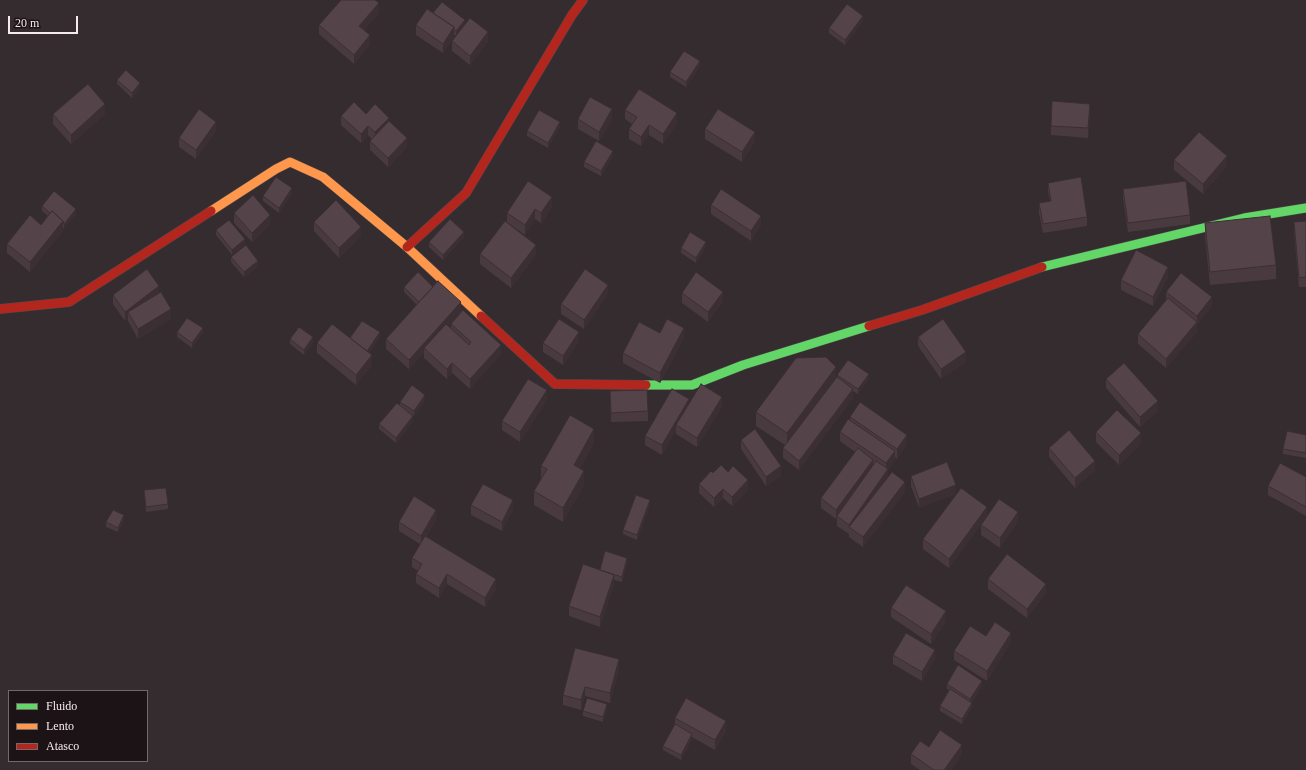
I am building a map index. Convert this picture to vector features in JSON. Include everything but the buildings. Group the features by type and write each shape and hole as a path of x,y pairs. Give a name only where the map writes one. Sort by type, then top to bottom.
{"street":[{"path":"407,247 466,193 568,22 583,0"},
{"path":"0,309 69,302 290,162 323,177 407,247 555,384 692,385 743,365 922,310 1050,264 1244,218 1306,208"}],"traffic: fast":[{"path":"1042,267 1244,218 1306,208"},
{"path":"646,385 692,385 743,365 869,326"}],"traffic: slow":[{"path":"211,211 276,169 290,162 323,177 407,247 481,316"}],"traffic: jam":[{"path":"407,247 466,193 572,15 583,0"},
{"path":"0,309 69,302 211,211"},
{"path":"869,326 922,310 1042,267"},
{"path":"481,316 555,384 646,385"}]}
